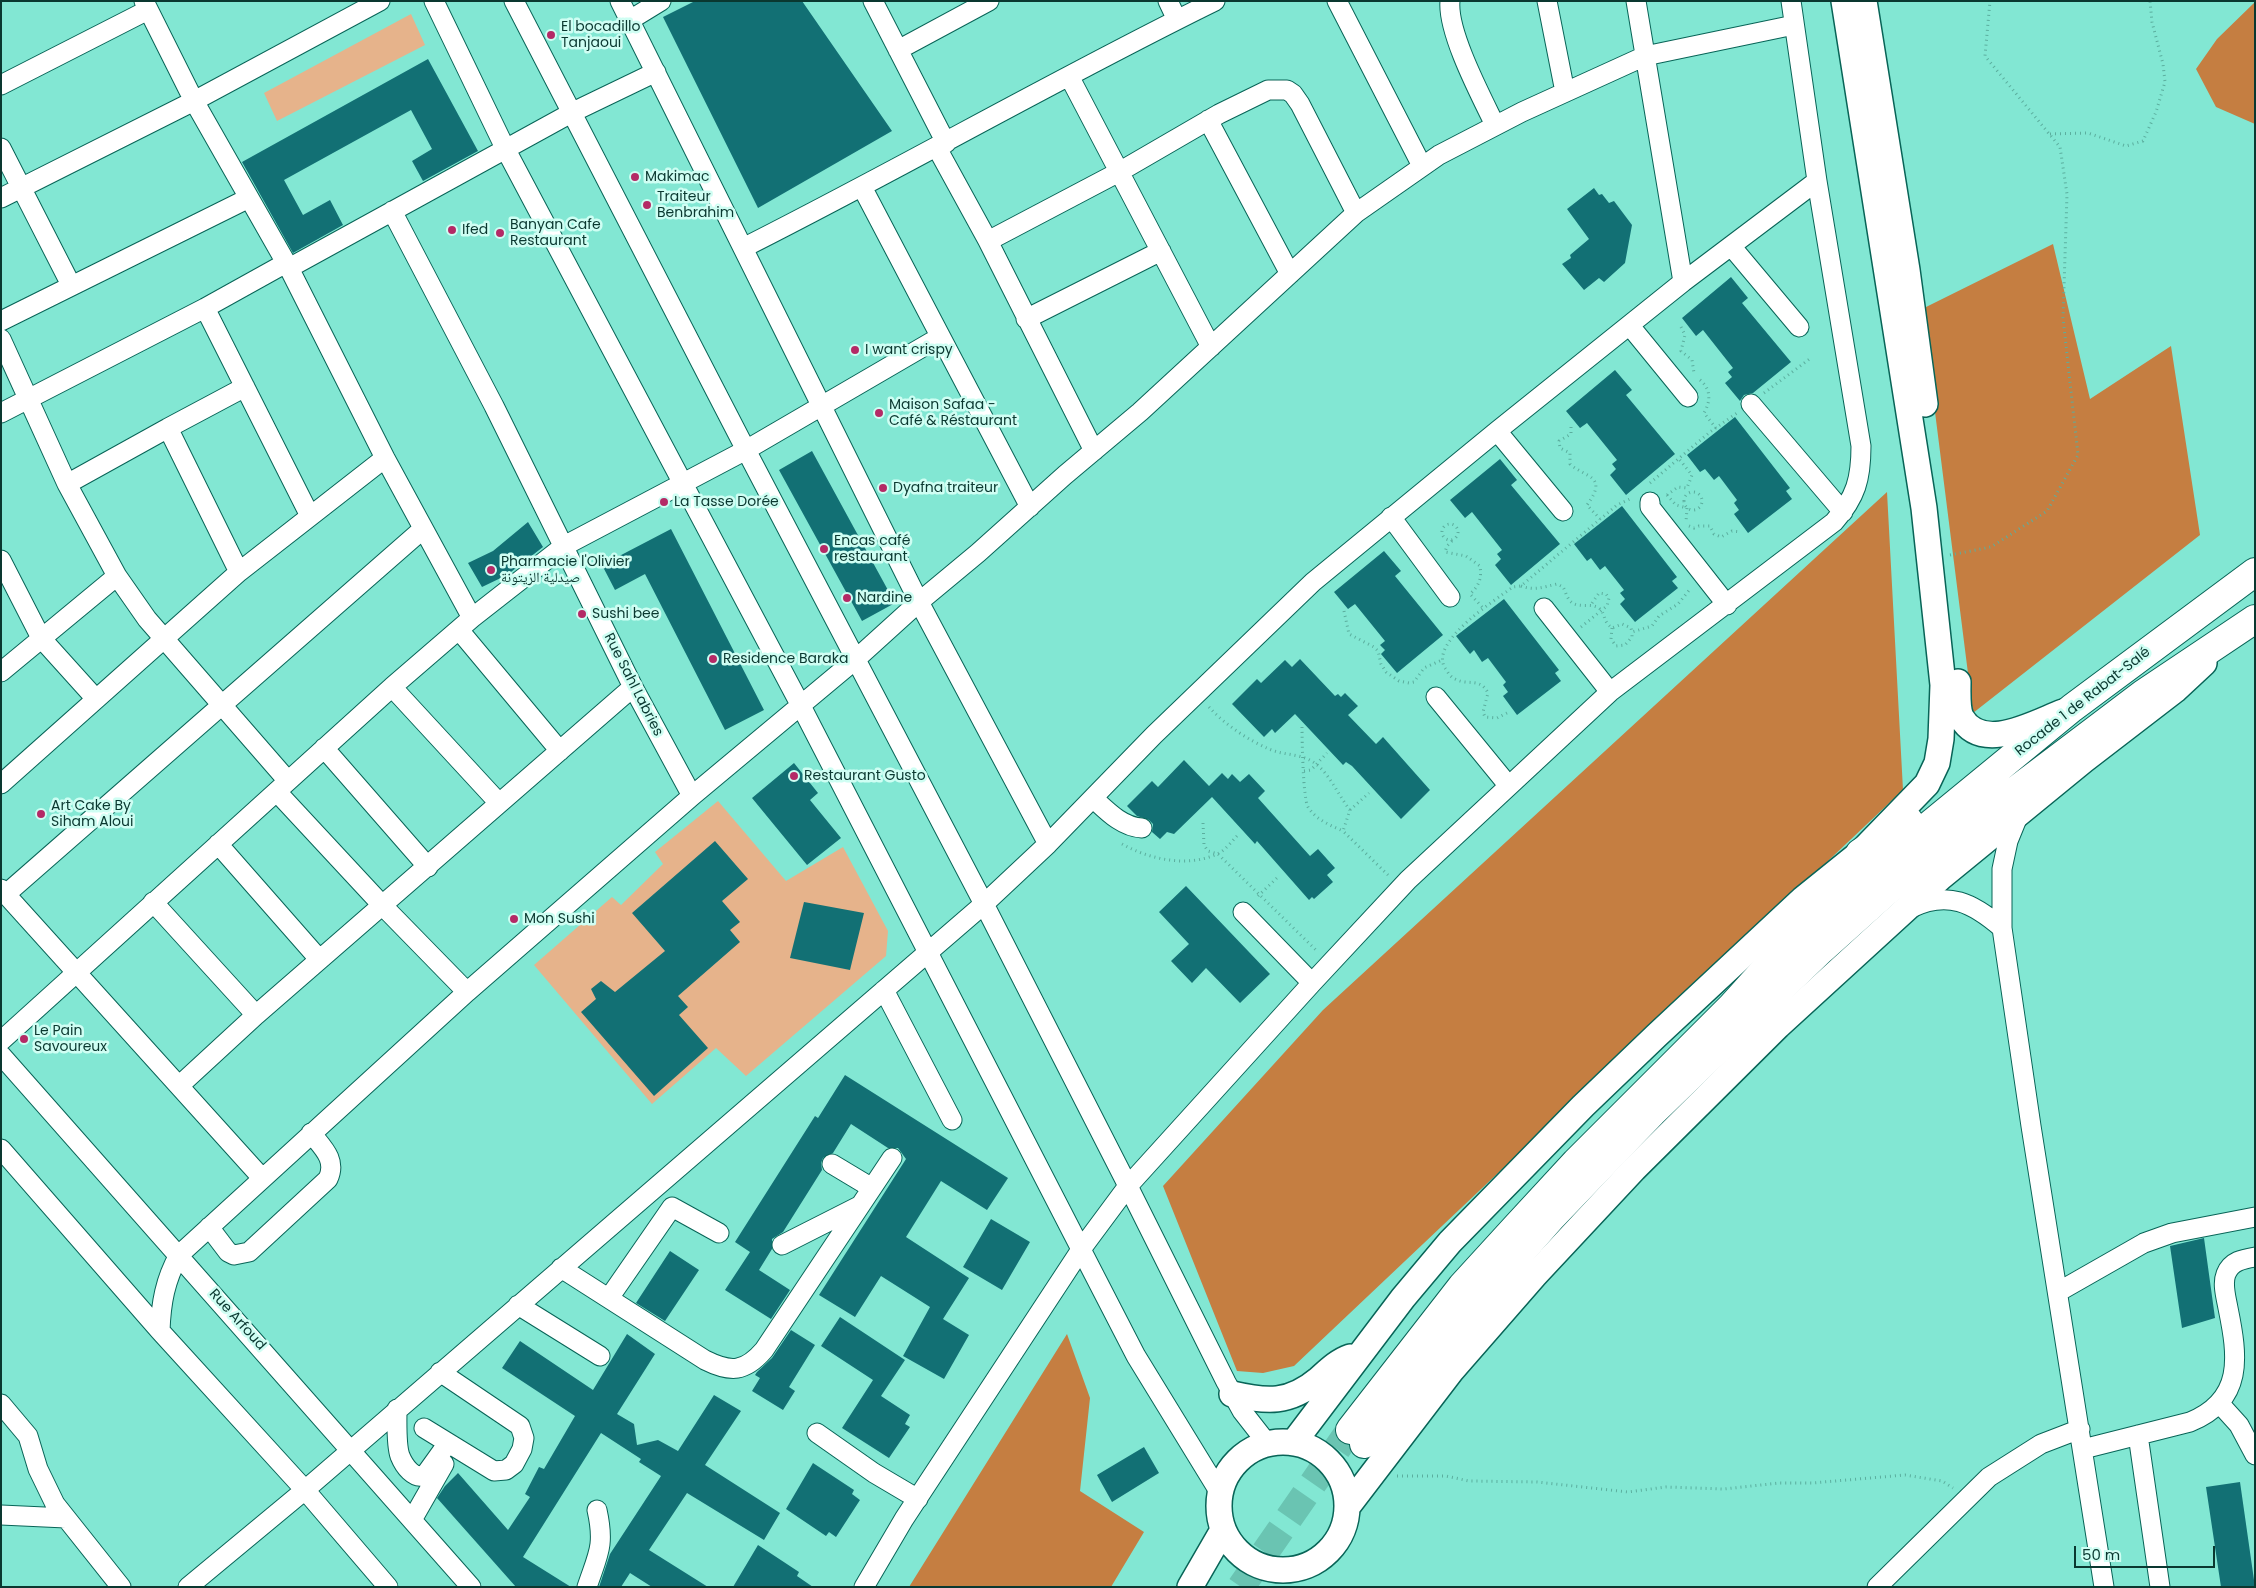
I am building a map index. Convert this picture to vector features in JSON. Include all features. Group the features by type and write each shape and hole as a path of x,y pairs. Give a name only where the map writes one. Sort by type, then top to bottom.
{"highway":[{"name":"Rocade 1 de Rabat-Salé","path":"2249,624 2143,694 1958,834 1887,892 1821,950 1652,1113 1550,1218 1357,1437 1462,1286 1576,1162 1732,1006 1779,954 1827,909 2024,746 2255,572"},
{"path":"1860,853 1900,828 1975,770 2024,746"}],"main road":[{"path":"1294,1442 1450,1242 1583,1106 1789,912 1860,853 1928,784 1938,763 1943,686 1924,508 1844,1"},
{"path":"1864,1 1907,270 1945,556 1960,716 1970,727 1982,735 1999,734 2008,733 2072,708"},
{"path":"1348,1506 1452,1370 1534,1276 1627,1176 1778,1026 1941,877 2084,760 2175,690 2249,624"},
{"path":"1232,1394 1266,1400 1285,1398 1311,1386 1345,1358 1362,1353"},
{"path":"1294,1442 1315,1449 1333,1464 1344,1483 1348,1506 1344,1528 1332,1548 1298,1577 1285,1570 1266,1568 1248,1560 1233,1547 1223,1530 1219,1512 1220,1493 1226,1476 1236,1462 1251,1450 1267,1443 1294,1442"},
{"path":"1190,1587 1223,1530"}],"street":[{"path":"1,198 194,101 380,1"},
{"path":"434,1 506,150 801,706 1136,1356 1220,1493"},
{"path":"514,1 855,660 984,904 1232,1394 1267,1443"},
{"path":"620,1 919,602 1048,844"},
{"path":"630,20 661,1"},
{"path":"873,1 1026,319 1094,451"},
{"path":"898,50 989,1"},
{"path":"1168,1 1177,20"},
{"path":"743,248 1215,1"},
{"path":"1337,1 1422,166"},
{"path":"1450,1 1449,12 1458,39 1478,91 1495,126"},
{"path":"1548,1 1564,92"},
{"path":"1636,1 1683,282"},
{"path":"864,1587 918,1499 1082,1248 1128,1186 1330,963 1401,888 1508,785 1610,692 1834,522 1849,505 1861,471 1861,446 1817,181 1790,1"},
{"path":"1,86 146,5 194,101 287,266 423,529 466,624 560,750"},
{"path":"160,1330 163,1294 169,1274 178,1256 209,1227 467,992 692,796 801,706 919,602 978,553 1211,347 1356,213 1439,155 1564,92 1645,56 1794,25"},
{"path":"1,412 392,212 573,112 656,72"},
{"path":"1069,76 1211,347"},
{"path":"988,241 1119,172 1208,120 1268,90 1287,90 1293,94 1300,104 1356,213"},
{"path":"1208,120 1290,274"},
{"path":"1,148 71,286"},
{"path":"188,1587 305,1490 984,904 1048,844 1197,694 1313,582 1390,517 1683,282 1817,181"},
{"path":"862,187 1030,507"},
{"path":"1,321 249,198"},
{"name":"Rue Sahl Labries","path":"392,212 494,406 633,687 692,796"},
{"path":"1731,246 1798,326"},
{"path":"1026,319 1160,251"},
{"path":"205,308 310,516"},
{"path":"1630,326 1688,397"},
{"path":"1,1041 392,687 466,624 564,546 682,481 746,450 940,337"},
{"path":"1,340 67,484 117,576 147,619 222,704 282,786 382,905 467,992"},
{"path":"67,484 245,387"},
{"path":"1751,404 1843,512"},
{"path":"168,428 239,572"},
{"path":"1497,431 1563,511"},
{"path":"1,784 239,572 385,458"},
{"path":"1643,499 1727,605"},
{"path":"1390,517 1450,597"},
{"path":"262,1178 4,892 423,529"},
{"path":"1,560 41,638 96,699"},
{"path":"1,672 117,576"},
{"path":"1544,608 1610,692"},
{"path":"392,687 499,803"},
{"path":"180,1085 256,1014 428,867 633,687"},
{"path":"1436,697 1508,785"},
{"path":"324,748 428,867"},
{"path":"1093,798 1122,822 1132,828 1142,828"},
{"path":"2019,814 2008,841 2002,869 2002,928 2030,1126 2104,1587"},
{"path":"218,844 319,959"},
{"path":"1898,915 1927,902 1950,900 1966,903 1983,911 2002,928"},
{"path":"153,902 256,1014"},
{"path":"1243,912 1312,983"},
{"path":"884,990 952,1120"},
{"name":"Rue Arfoud","path":"1,1055 119,1191 351,1449 471,1587"},
{"path":"209,1227 228,1252 234,1255 241,1255 248,1252 299,1206 328,1179 332,1171 332,1161 311,1133"},
{"path":"1,1149 160,1330 305,1490 388,1587"},
{"path":"561,1268 705,1360 722,1369 740,1368 756,1360 764,1350 892,1158"},
{"path":"832,1164 872,1188"},
{"path":"782,1246 860,1205"},
{"path":"609,1298 672,1206 719,1233"},
{"path":"2058,1292 2144,1243 2172,1233 2255,1217"},
{"path":"2083,1448 2190,1422 2204,1416 2220,1404 2230,1389 2234,1373 2235,1355 2224,1287 2226,1274 2232,1264 2242,1259 2255,1257"},
{"path":"518,1305 600,1356"},
{"path":"424,1428 494,1471 506,1470 514,1464 522,1449 524,1438 520,1426 440,1372"},
{"path":"1,1404 28,1436 43,1481 55,1504 122,1587"},
{"path":"2220,1404 2239,1425 2255,1455"},
{"path":"397,1409 400,1456 414,1475 421,1477 425,1474 451,1446"},
{"path":"1877,1587 1989,1477 2041,1444 2080,1429"},
{"path":"817,1433 918,1499"},
{"path":"2138,1435 2160,1587"},
{"path":"412,1520 451,1446"},
{"path":"587,1587 601,1549 601,1527 597,1510"},
{"path":"1,1515 66,1518"}],"path":[{"path":"1945,556 1991,547 2047,511 2078,455 2063,318 2067,194 2060,148 1985,56 1990,1"},
{"path":"2050,134 2088,133 2126,146 2143,141 2156,112 2165,82 2163,64 2152,22 2150,1"},
{"path":"1521,586 1617,505 1643,499 1678,459 1710,432 1751,404 1811,358"},
{"path":"1572,427 1570,436 1562,437 1559,441 1560,448 1570,453 1570,464 1576,470 1583,471 1591,476 1595,485 1595,494 1587,504 1600,519"},
{"path":"1678,459 1692,475 1686,488 1678,487 1667,495 1676,505 1687,508 1692,511 1700,507 1703,502 1699,494 1693,492 1687,494 1684,503 1687,508 1687,525 1690,527 1710,526 1714,534 1722,537 1732,531 1741,532"},
{"path":"1452,541 1446,540 1442,534 1444,526 1449,524 1454,526 1458,532 1452,541 1447,546 1445,552 1466,556 1480,566 1482,575 1477,587 1470,594 1484,609"},
{"path":"1632,632 1652,626 1659,616 1678,604 1695,583 1705,577"},
{"path":"1507,713 1497,718 1485,717 1483,712 1488,693 1485,687 1476,682 1460,682 1452,677 1441,656 1450,637 1513,587 1521,586 1530,589 1543,589 1557,584 1563,587 1568,599 1580,606 1597,607 1602,610"},
{"path":"1568,638 1602,610 1608,602 1606,594 1599,593 1590,606"},
{"path":"1602,610 1604,622 1612,628"},
{"path":"1344,611 1349,634 1374,647 1378,651 1381,664 1386,672 1399,681 1414,682 1424,668 1442,660"},
{"path":"1622,624 1631,628 1632,637 1625,646 1616,646 1611,639 1612,628 1622,624"},
{"path":"1197,694 1218,718 1244,735 1268,749 1289,755 1303,756 1325,772 1350,810"},
{"path":"1302,726 1307,806 1321,820 1343,831 1401,888"},
{"path":"1304,771 1311,770 1317,766 1327,754"},
{"path":"1343,831 1350,810 1369,793"},
{"path":"1203,823 1204,845 1208,851 1218,854 1330,963"},
{"path":"1121,843 1136,851 1175,861 1198,860 1218,854 1237,836"},
{"path":"1371,1476 1446,1476 1469,1481 1537,1482 1628,1492 1666,1487 1724,1489 1779,1483 1812,1483 1905,1476 1942,1481 1968,1497"}],"shaded area":[{"path":"2255,2 2255,124 2216,107 2196,69 2217,39"},
{"path":"411,14 425,45 277,121 264,93"},
{"path":"2053,244 2090,399 2171,346 2200,535 1973,713 1922,309"},
{"path":"1887,492 1903,790 1294,1366 1263,1373 1237,1371 1163,1186 1323,1010"},
{"path":"718,801 786,881 843,847 888,931 886,956 746,1076 716,1048 652,1104 534,965 612,897 621,905 663,864 655,852"},
{"path":"1067,1334 1090,1398 1080,1491 1144,1532 1111,1587 909,1587"}],"building":[{"path":"695,1 802,1 892,131 758,208 663,17"},
{"path":"428,59 478,151 423,181 412,161 432,149 411,110 284,180 303,215 330,200 343,225 293,253 242,162"},
{"path":"1594,188 1609,203 1614,201 1632,225 1625,263 1604,282 1599,278 1584,290 1562,264 1571,258 1570,255 1589,239 1567,209"},
{"path":"1731,277 1748,298 1742,303 1791,362 1753,393 1744,395 1740,401 1725,383 1732,377 1728,372 1733,368 1703,330 1696,336 1682,318"},
{"path":"1615,370 1632,390 1626,395 1675,454 1626,495 1610,475 1616,469 1612,464 1617,460 1587,423 1580,428 1566,411"},
{"path":"1735,417 1790,488 1786,491 1792,499 1748,533 1734,514 1739,510 1734,503 1737,500 1719,476 1714,480 1705,469 1700,472 1687,455"},
{"path":"812,451 895,603 862,621 779,470"},
{"path":"1500,459 1517,480 1511,485 1560,544 1511,585 1495,565 1501,559 1497,554 1502,550 1472,512 1465,518 1450,500"},
{"path":"1622,506 1677,577 1672,581 1678,588 1635,622 1620,604 1625,599 1620,593 1624,590 1605,566 1600,570 1591,558 1587,561 1574,544"},
{"path":"528,522 543,547 507,575 482,587 468,563 493,551"},
{"name":"Residence Baraka","path":"671,529 764,710 725,730 645,574 615,590 602,565"},
{"path":"1384,551 1401,571 1395,576 1443,635 1397,673 1381,654 1385,650 1380,645 1385,641 1355,604 1348,609 1334,592"},
{"path":"1504,599 1559,670 1555,673 1561,681 1517,715 1503,696 1508,692 1503,685 1506,682 1488,658 1482,662 1474,650 1470,654 1456,636"},
{"path":"1300,659 1335,696 1338,694 1341,697 1345,693 1358,706 1348,715 1376,744 1383,737 1430,790 1401,819 1352,766 1346,762 1343,765 1295,714 1275,733 1272,729 1264,737 1232,704 1257,679 1261,683 1285,660 1292,667"},
{"path":"1184,760 1209,786 1222,773 1228,779 1232,774 1240,782 1249,774 1265,791 1258,798 1310,856 1318,849 1335,868 1327,875 1333,882 1314,899 1312,897 1309,900 1257,841 1255,844 1212,797 1174,834 1167,832 1160,839 1152,832 1153,824 1149,820 1137,816 1127,806 1152,781 1158,787"},
{"path":"794,763 818,793 810,800 841,838 807,865 752,798"},
{"path":"715,841 748,879 722,901 740,922 730,930 740,942 678,996 688,1007 679,1015 708,1048 654,1096 581,1012 596,999 591,989 601,981 615,992 665,951 632,913"},
{"path":"1186,886 1270,974 1240,1003 1206,968 1192,983 1171,961 1189,944 1159,912"},
{"path":"804,902 864,913 850,970 790,958"},
{"path":"845,1075 1008,1178 987,1210 941,1181 906,1237 969,1278 943,1319 969,1335 944,1379 903,1356 930,1307 881,1276 855,1317 819,1295 906,1159 898,1148 888,1148 851,1124 833,1153 823,1158 821,1163 822,1170 783,1232 772,1239 772,1249 759,1270 790,1290 771,1319 725,1290 750,1252 735,1242 815,1116 818,1118"},
{"path":"991,1219 1030,1242 1002,1290 963,1267"},
{"path":"2204,1238 2215,1318 2182,1328 2170,1246"},
{"path":"670,1251 699,1270 665,1321 636,1303"},
{"path":"840,1317 905,1360 881,1396 910,1415 905,1424 910,1427 889,1458 842,1428 873,1380 821,1346"},
{"path":"791,1330 815,1345 789,1387 795,1391 783,1410 752,1391 760,1378 755,1375 772,1358"},
{"path":"627,1334 655,1354 617,1414 634,1424 637,1445 658,1440 678,1451 714,1395 741,1411 705,1465 780,1513 764,1540 687,1493 649,1550 708,1587 652,1587 630,1573 621,1587 599,1587 610,1554 661,1476 639,1462 641,1459 601,1433 523,1557 571,1587 516,1587 437,1498 445,1486 458,1473 508,1530 530,1497 525,1494 539,1467 544,1469 575,1416 502,1368 520,1341 593,1390"},
{"path":"1144,1447 1159,1473 1112,1502 1097,1475"},
{"path":"813,1463 854,1490 852,1494 860,1500 836,1537 829,1532 826,1536 786,1509"},
{"path":"2240,1482 2255,1587 2221,1587 2206,1487"},
{"path":"758,1545 799,1572 797,1576 813,1587 733,1587"}],"tunnel":[{"path":"1241,1587 1350,1430"}],"place":[{"name":"El bocadillo Tanjaoui","path":"551,35"},
{"name":"Makimac","path":"635,177"},
{"name":"Traiteur Benbrahim","path":"647,205"},
{"name":"Ifed","path":"452,230"},
{"name":"Banyan Cafe Restaurant","path":"500,233"},
{"name":"I want crispy","path":"855,350"},
{"name":"Maison Safaa - Café & Réstaurant","path":"879,413"},
{"name":"Dyafna traiteur","path":"883,488"},
{"name":"La Tasse Dorée","path":"664,502"},
{"name":"Encas café restaurant","path":"824,549"},
{"name":"Pharmacie l'Olivier صيدلية الزيتونة","path":"491,570"},
{"name":"Nardine","path":"847,598"},
{"name":"Sushi bee","path":"582,614"},
{"name":"Residence Baraka","path":"713,659"},
{"name":"Restaurant Gusto","path":"794,776"},
{"name":"Art Cake By Siham Aloui","path":"41,814"},
{"name":"Mon Sushi","path":"514,919"},
{"name":"Le Pain Savoureux","path":"24,1039"}]}
